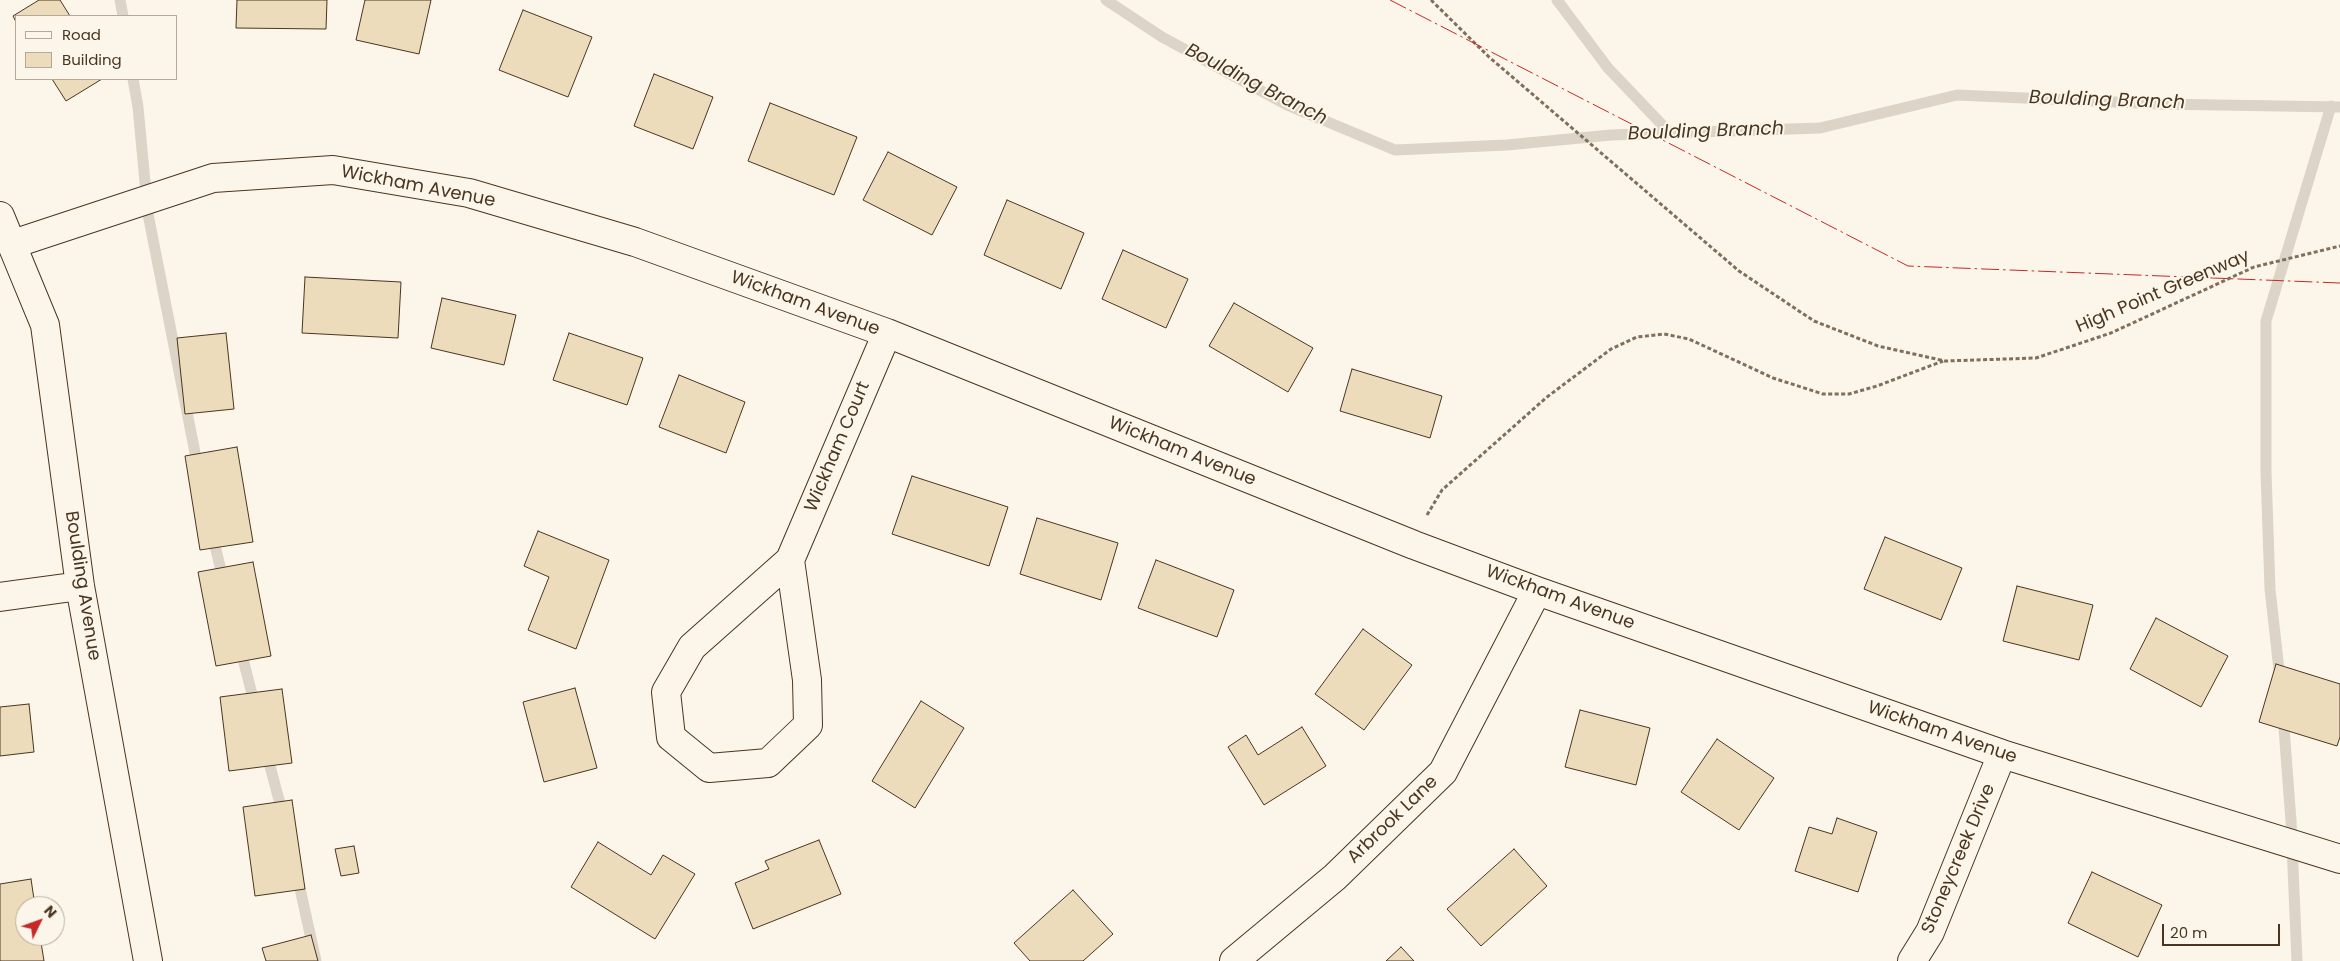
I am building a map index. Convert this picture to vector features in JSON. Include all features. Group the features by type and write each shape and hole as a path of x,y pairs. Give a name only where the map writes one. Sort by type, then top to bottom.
{"street":[{"name":"Wickham Avenue","path":"13,244 213,178 333,170 469,193 635,242 887,333 1414,545 1538,591 2002,754 2340,859"},
{"name":"Boulding Avenue","path":"0,216 45,325 80,586 148,961"},
{"name":"Wickham Court","path":"790,560 807,680 808,725 768,763 708,768 671,736 666,692 692,647 790,560 887,333"},
{"path":"0,597 80,586"},
{"name":"Arbrook Lane","path":"1234,961 1335,877 1443,772 1538,591"},
{"name":"Stoneycreek Drive","path":"1912,961 1930,932 2002,754"}],"path":[{"name":"High Point Greenway","path":"1432,0 1489,57 1713,251 1739,271 1814,321 1878,346 1945,361 2036,358 2111,333 2254,267 2340,246"},
{"path":"1414,545 1426,517 1442,490 1569,379 1611,349 1637,337 1664,334 1689,339 1773,378 1822,394 1849,394 1877,386 1945,361"}],"building":[{"path":"39,0 60,0 69,15 15,15 15,20 13,16"},
{"path":"237,0 327,0 326,29 236,28"},
{"path":"365,0 431,0 419,54 356,40"},
{"path":"523,10 592,37 568,97 499,70"},
{"path":"654,74 713,97 693,149 634,126"},
{"path":"53,80 100,80 66,101"},
{"path":"770,103 857,137 834,195 748,161"},
{"path":"888,152 957,187 932,235 863,200"},
{"path":"1007,200 1084,233 1061,289 984,255"},
{"path":"1123,250 1188,279 1166,328 1102,299"},
{"path":"305,277 401,282 398,338 302,333"},
{"path":"442,298 516,315 504,365 431,348"},
{"path":"1234,303 1313,348 1288,392 1209,346"},
{"path":"226,333 234,409 185,414 177,338"},
{"path":"569,333 643,358 627,405 553,380"},
{"path":"1352,369 1442,396 1430,438 1340,411"},
{"path":"679,375 745,402 726,453 659,427"},
{"path":"237,447 253,542 200,550 185,456"},
{"path":"912,476 1008,507 989,566 892,534"},
{"path":"1037,518 1118,543 1101,600 1020,574"},
{"path":"538,531 609,560 576,649 528,630 549,577 524,566"},
{"path":"1885,537 1962,568 1941,620 1864,589"},
{"path":"1156,560 1234,590 1217,637 1138,608"},
{"path":"253,562 271,656 216,666 198,572"},
{"path":"2017,586 2093,605 2079,660 2003,641"},
{"path":"2156,618 2228,656 2201,707 2130,669"},
{"path":"1363,629 1412,665 1364,730 1315,694"},
{"path":"2276,664 2340,684 2340,737 2337,746 2259,722"},
{"path":"575,688 597,768 544,782 523,702"},
{"path":"282,689 292,763 229,771 220,697"},
{"path":"921,701 964,728 915,808 872,781"},
{"path":"29,704 34,752 0,756 0,707"},
{"path":"1580,710 1650,728 1636,785 1565,767"},
{"path":"1302,727 1326,766 1264,805 1228,747 1246,735 1258,755"},
{"path":"1717,739 1774,778 1739,830 1681,792"},
{"path":"292,800 305,889 255,896 243,807"},
{"path":"1837,818 1877,832 1858,892 1795,871 1809,827 1832,834"},
{"path":"819,840 841,894 753,929 735,883 769,869 765,861"},
{"path":"598,842 651,875 663,855 695,874 655,939 571,887"},
{"path":"354,846 359,873 341,876 335,849"},
{"path":"1514,849 1547,886 1481,946 1447,909"},
{"path":"2092,872 2162,905 2138,957 2068,923"},
{"path":"31,879 34,896 15,896 15,946 42,946 44,961 0,961 0,884"},
{"path":"1073,890 1113,934 1083,961 1030,961 1014,943"},
{"path":"311,935 318,961 266,961 262,948"},
{"path":"1401,947 1414,961 1386,961"}],"waterway":[{"path":"120,0 123,15"},
{"name":"Boulding Branch","path":"1106,0 1162,37 1287,105 1395,150 1507,145 1611,135 1820,128 1957,95 2158,104 2340,107"},
{"path":"1557,0 1608,68 1669,132"},
{"path":"133,80 138,107 148,214 198,468"},
{"path":"2280,679 2270,589 2266,472 2266,321 2331,106"},
{"path":"212,533 224,583"},
{"path":"240,647 255,706"},
{"path":"2283,715 2291,821 2297,961"},
{"path":"266,751 283,815"},
{"path":"297,875 316,961"}],"power":[{"path":"1390,0 1908,266 2340,283"}]}
